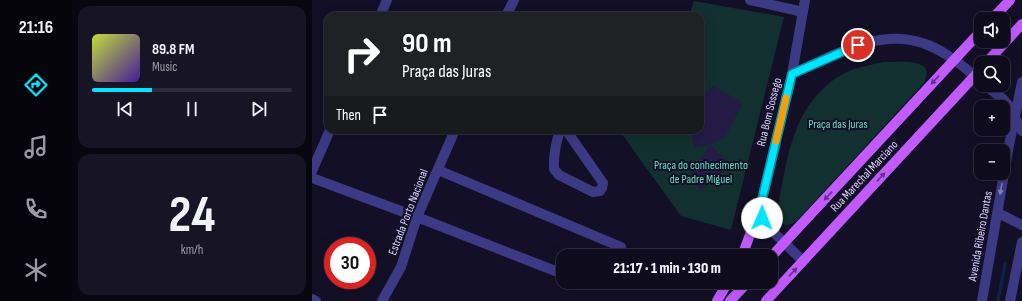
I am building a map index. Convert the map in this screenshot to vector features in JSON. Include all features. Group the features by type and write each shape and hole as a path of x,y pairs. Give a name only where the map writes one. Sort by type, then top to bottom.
{"main road":[{"path":"999,12 1010,0"},
{"path":"992,56 1022,24"},
{"name":"Rua Marechal Marciano","path":"778,249 974,39"},
{"name":"Rua Marechal Marciano","path":"766,301 974,80"},
{"path":"745,249 760,208"},
{"path":"717,301 724,289"},
{"path":"730,301 741,289"}],"street":[{"path":"382,12 387,0"},
{"path":"508,12 514,0"},
{"path":"750,0 803,12"},
{"name":"Rua Bom Sossego","path":"760,208 792,74 805,0"},
{"path":"792,74 858,45 879,40 893,39 910,40 929,45 974,72"},
{"name":"Avenida Ribeiro Dantas","path":"982,301 1022,82"},
{"path":"994,92 1003,99 1022,131"},
{"path":"312,171 328,134"},
{"name":"Estrada Porto Nacional","path":"382,301 401,267 417,217 454,134"},
{"path":"559,134 553,160 554,169 559,175 593,192 600,191 603,182 569,134"},
{"path":"438,170 621,247"},
{"path":"312,178 556,271"},
{"path":"760,208 762,218 767,226 803,261"},
{"path":"998,213 1022,225"},
{"path":"1010,301 1022,242"},
{"path":"312,299 316,301"}],"green space":[{"name":"Praça do conhecimento de Padre Miguel","path":"694,1 784,17 731,230 681,216 622,134 704,134 704,12 690,12"},
{"name":"Praça das Juras","path":"884,62 916,63 922,65 926,69 927,75 923,84 798,219 790,225 781,223 778,218 777,211 787,160 791,144 804,112 814,98 839,76 858,68"}],"building":[{"path":"713,86 743,103 725,137 710,145 694,147 692,134 704,134 704,94"},
{"path":"710,145 731,164 701,190 690,177"}],"waterway":[{"path":"998,301 1005,264"}],"slow traffic":[{"path":"776,141 786,98"}],"route":[{"path":"762,218 760,208 792,74 858,45"}]}
